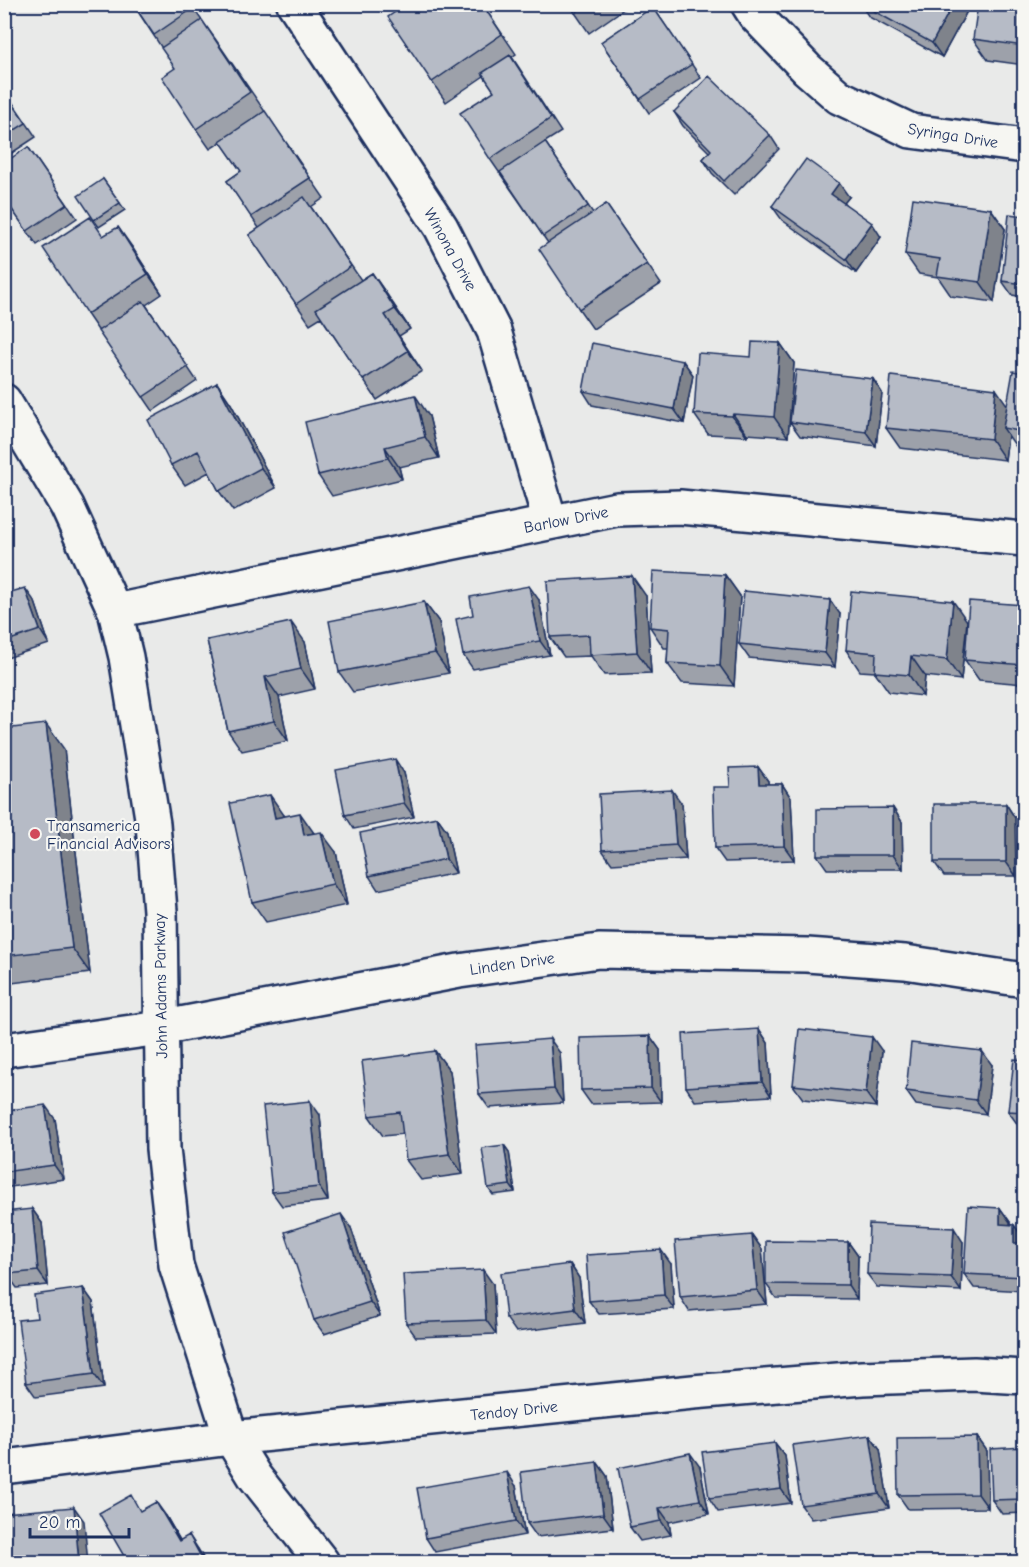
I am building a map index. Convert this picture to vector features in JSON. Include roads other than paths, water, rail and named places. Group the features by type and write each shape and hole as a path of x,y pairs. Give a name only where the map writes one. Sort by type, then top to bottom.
{"street":[{"name":"Winona Drive","path":"294,4 441,226 494,331 550,521"},
{"name":"Syringa Drive","path":"748,4 755,15 807,69 839,97 911,131 1024,146"},
{"name":"John Adams Parkway","path":"4,401 67,507 115,611 126,657 153,824 160,911 163,1149 176,1265 231,1438 255,1477 322,1563"},
{"name":"Barlow Drive","path":"115,611 617,509 680,507 1024,539"},
{"name":"Linden Drive","path":"4,1050 160,1028 459,971 599,951 807,955 904,962 1024,980"},
{"name":"Tendoy Drive","path":"4,1467 231,1438 693,1392 862,1378 974,1374 1024,1377"}],"place":[{"name":"Transamerica Financial Advisors","path":"35,834"}]}
